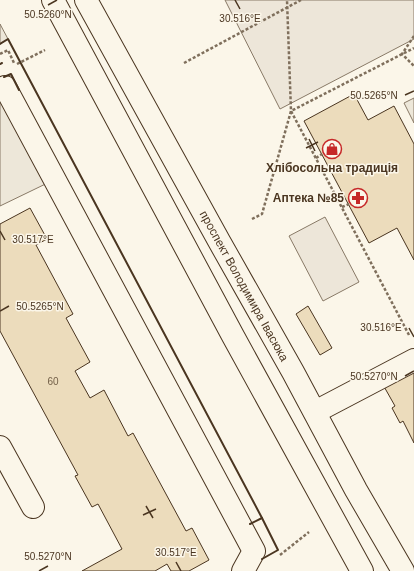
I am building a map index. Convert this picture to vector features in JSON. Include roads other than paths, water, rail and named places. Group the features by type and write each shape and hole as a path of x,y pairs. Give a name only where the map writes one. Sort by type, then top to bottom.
{"street":[{"path":"53,0 233,336 362,571"},
{"name":"проспект Володимира Івасюка","path":"86,0 315,412 356,490 403,571"},
{"path":"8,77 254,551 243,571"},
{"path":"315,412 413,350"},
{"path":"0,447 33,507"}],"place":[{"name":"Хлібосольна традиція","path":"332,149"},
{"name":"Аптека №85","path":"358,198"}]}
